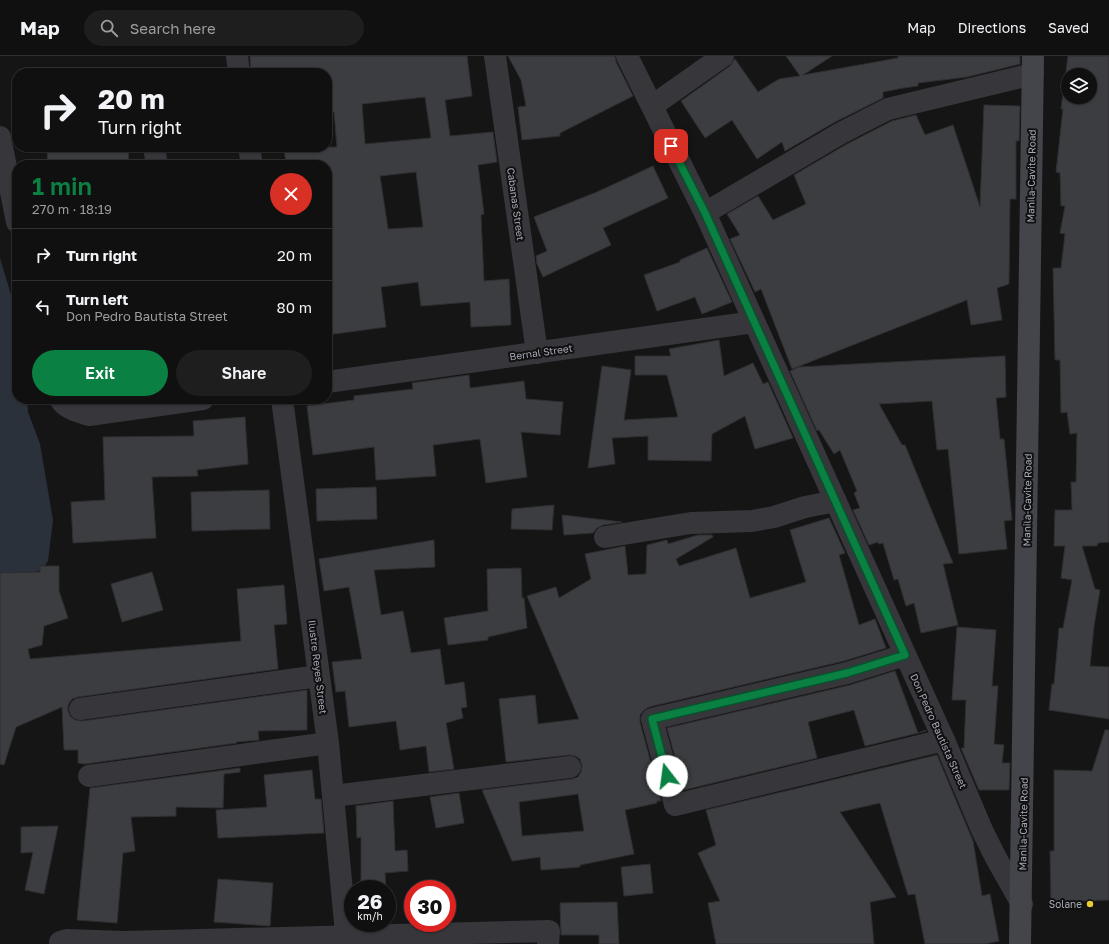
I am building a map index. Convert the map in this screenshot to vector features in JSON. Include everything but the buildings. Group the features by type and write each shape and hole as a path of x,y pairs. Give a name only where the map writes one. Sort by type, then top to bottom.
{"main road":[{"name":"Manila-Cavite Road","path":"1020,944 1022,904 1033,65"}],"street":[{"path":"237,56 238,68"},
{"name":"Cabanas Street","path":"495,56 537,353"},
{"name":"Don Pedro Bautista Street","path":"627,56 705,213 944,740 982,830 1022,904"},
{"path":"652,106 723,56"},
{"path":"705,213 841,133 888,109 1033,65"},
{"path":"0,137 12,197"},
{"name":"Bernal Street","path":"332,381 754,322"},
{"path":"65,404 75,411 89,415 163,404"},
{"name":"Ilustre Reyes Street","path":"283,404 328,743 347,940"},
{"path":"605,537 691,523 752,520 774,517 805,507 836,501"},
{"path":"905,655 847,673 652,719 675,804 944,740"},
{"path":"80,709 319,676"},
{"path":"89,776 328,743"},
{"path":"333,796 570,767"},
{"path":"60,944 60,942 67,940 125,943 347,940 549,931 548,944"}],"shaded area":[{"path":"0,258 12,298 12,404 27,404 28,412 40,444 53,520 48,561 42,570 23,575 0,575"}],"place":[{"name":"Solane","path":"1090,904"}],"route":[{"path":"667,776 652,719 847,673 905,655 705,213 671,146"}]}
